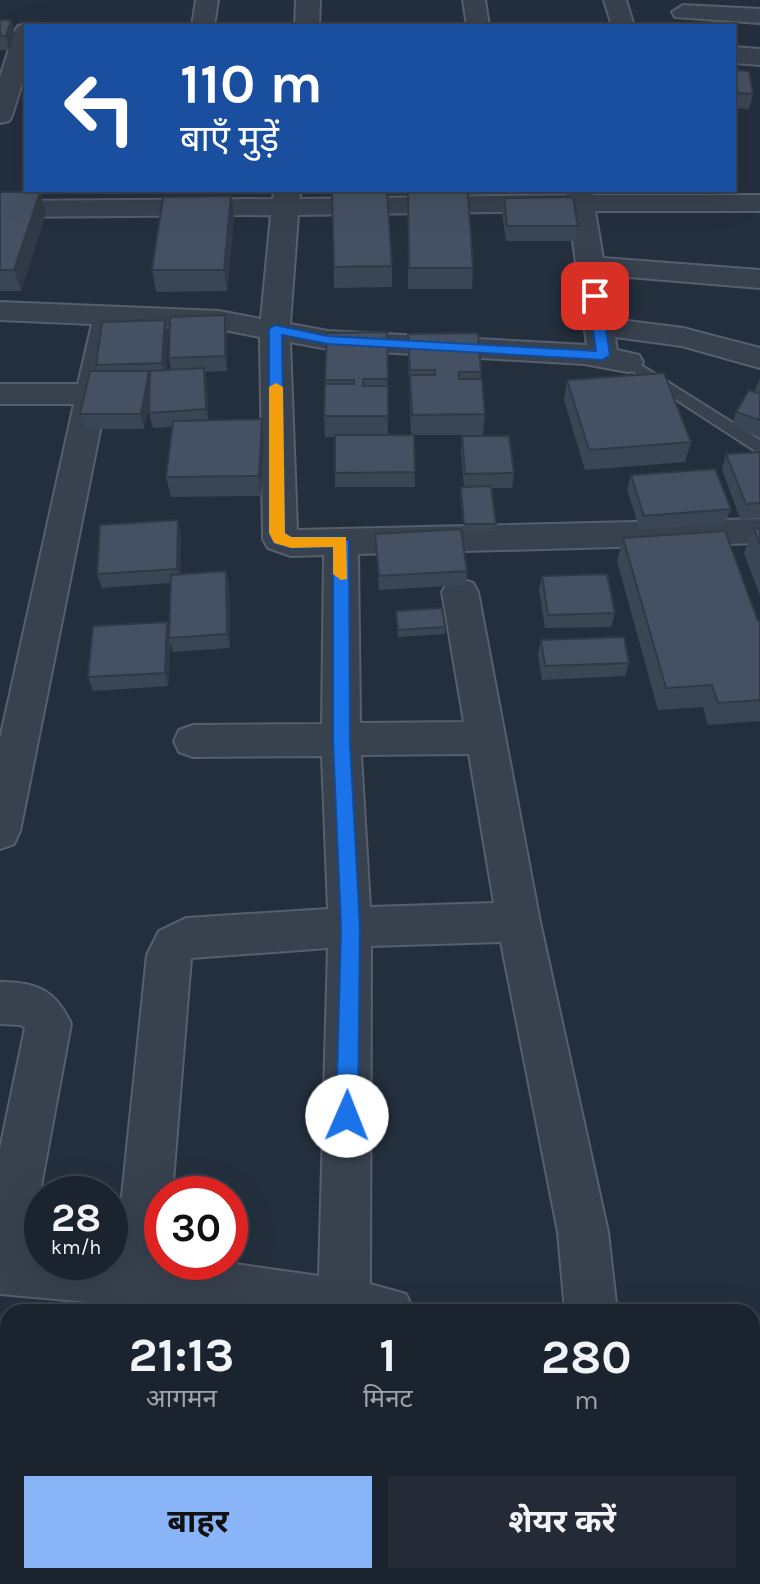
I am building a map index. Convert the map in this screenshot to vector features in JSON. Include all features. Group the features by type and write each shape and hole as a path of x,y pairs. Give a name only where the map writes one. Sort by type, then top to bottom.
{"street":[{"path":"203,24 207,0"},
{"path":"307,24 308,0"},
{"path":"474,0 478,24"},
{"path":"615,0 622,24"},
{"path":"750,0 760,14"},
{"path":"683,13 760,14"},
{"path":"0,26 24,24"},
{"path":"0,116 8,60 24,31"},
{"path":"736,55 760,57"},
{"path":"0,209 174,200 489,196 694,196 760,203"},
{"path":"580,197 591,265 610,348"},
{"path":"286,198 275,329 277,533 280,539 291,543 760,531"},
{"path":"591,265 760,279"},
{"path":"0,311 219,320 328,340 610,348 683,337 760,358"},
{"path":"0,831 10,724 108,316"},
{"path":"0,394 90,394"},
{"path":"341,541 341,741 366,1304"},
{"path":"460,592 519,922 583,1232 590,1304"},
{"path":"193,741 486,738"},
{"path":"139,1281 169,955 174,945 186,938 350,927 519,922"},
{"path":"0,1003 34,1007 43,1014 48,1024 1,1269 139,1281 332,1304"}],"lane":[{"path":"610,348 760,448"}],"building":[{"path":"0,20 11,20 6,36 0,36"},
{"path":"736,70 749,71 753,94 736,93"},
{"path":"0,192 40,192 14,270 0,270"},
{"path":"332,192 387,192 392,266 334,267"},
{"path":"408,193 468,193 473,268 409,268"},
{"path":"231,196 224,270 152,270 163,197"},
{"path":"573,197 578,226 507,226 504,198"},
{"path":"225,315 225,356 169,358 170,317"},
{"path":"165,320 162,363 96,365 102,322"},
{"path":"387,332 388,379 363,379 363,386 388,386 388,416 324,416 325,384 354,384 354,380 325,380 327,333"},
{"path":"478,333 481,372 459,372 459,379 482,379 485,414 412,415 410,375 435,375 435,370 410,370 408,334"},
{"path":"204,368 206,409 149,413 150,371"},
{"path":"90,371 149,371 141,414 80,414"},
{"path":"664,373 691,442 589,450 567,380"},
{"path":"749,390 760,394 760,420 736,412"},
{"path":"262,419 259,476 166,477 173,421"},
{"path":"335,435 414,435 415,472 335,473"},
{"path":"462,436 509,436 514,473 465,474"},
{"path":"760,452 760,503 746,504 726,454"},
{"path":"715,469 731,509 644,516 631,475"},
{"path":"491,486 496,524 464,524 461,487"},
{"path":"178,520 177,569 97,574 100,525"},
{"path":"760,528 760,545 754,529"},
{"path":"461,529 467,571 379,576 375,534"},
{"path":"725,531 760,621 760,700 718,703 712,685 666,688 623,538"},
{"path":"226,571 227,634 169,638 171,575"},
{"path":"607,574 615,613 548,615 542,576"},
{"path":"442,608 445,627 398,630 396,611"},
{"path":"167,622 165,673 88,677 93,626"},
{"path":"624,637 629,663 545,666 541,640"}],"slow traffic":[{"path":"276,387 277,533 284,542 291,543 341,541 341,574"}],"route":[{"path":"347,1116 350,927 341,741 341,541 291,543 284,542 277,533 275,329 328,340 603,355 595,296"}]}
